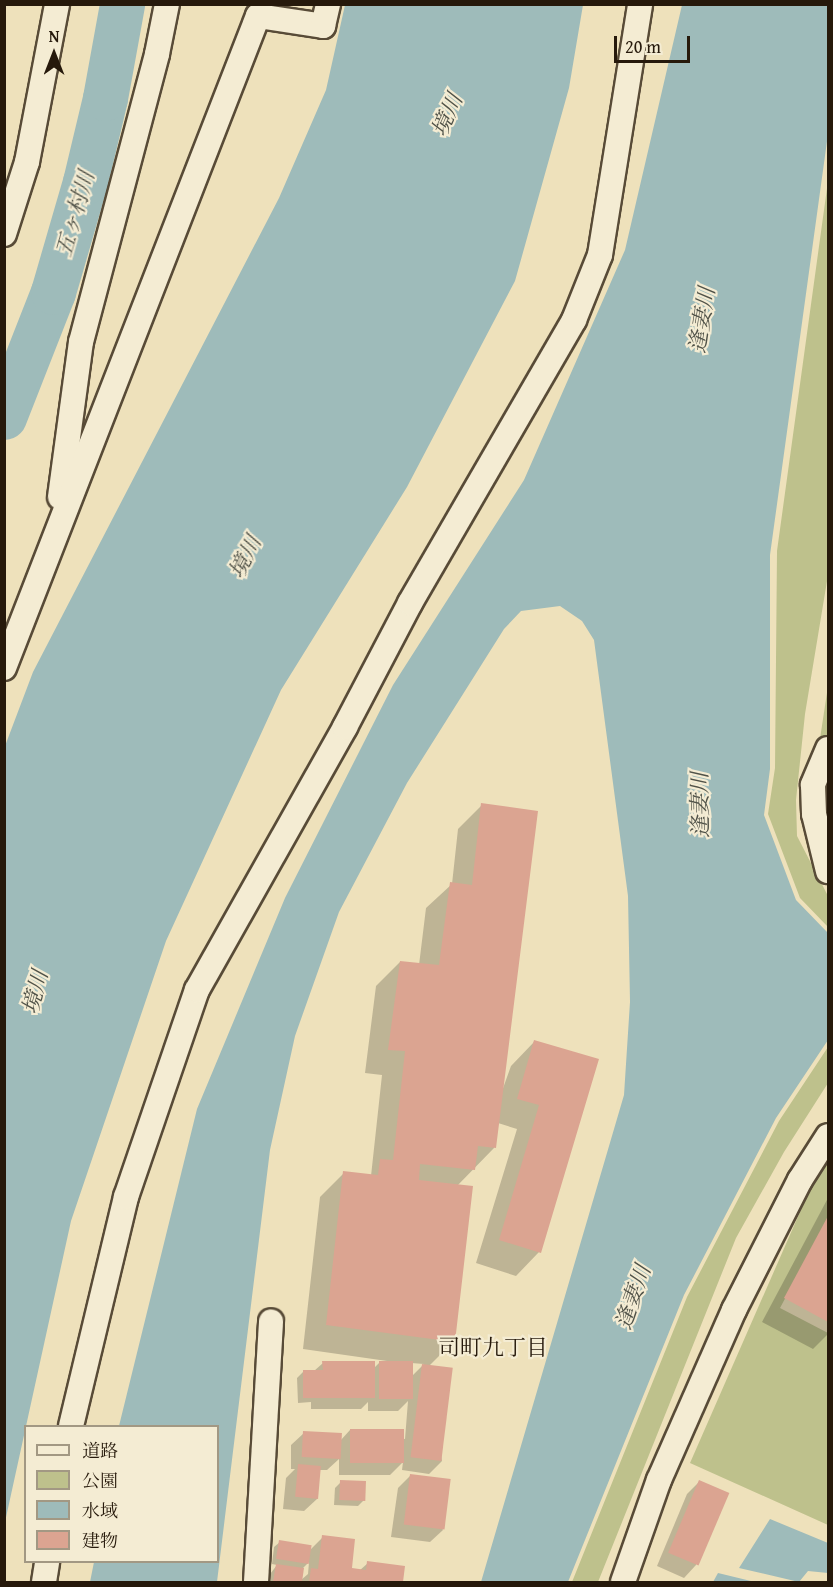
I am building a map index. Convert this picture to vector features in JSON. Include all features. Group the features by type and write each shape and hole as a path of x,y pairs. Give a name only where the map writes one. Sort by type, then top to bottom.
{"street":[{"path":"4,234 27,162 57,4"},
{"path":"56,534 81,342 157,54 167,4"},
{"path":"4,668 258,16 323,26 328,4"},
{"path":"71,1425 126,1197 197,990 345,727 410,603 574,320 600,255 640,4"},
{"path":"828,749 813,785 814,814 828,871"},
{"path":"623,1582 658,1480 734,1310 800,1180 828,1136"},
{"path":"256,1582 271,1321"},
{"path":"44,1582 47,1563"}],"green space":[{"path":"828,181 828,575 805,714 796,800 797,836 828,896 828,927 800,898 768,814 775,768 777,551"},
{"path":"828,686 828,869 813,785"},
{"path":"828,1047 828,1083 784,1152 736,1238 598,1582 572,1582 687,1297 779,1121"},
{"path":"828,1159 828,1218 780,1308 828,1333 828,1525 690,1463 814,1180"}],"water":[{"name":"境川","path":"345,5 583,5 569,88 515,281 407,487 281,690 166,941 71,1221 26,1425 24,1425 24,1435 5,1522 5,746 33,672 279,198 326,90"},
{"name":"逢妻川","path":"682,5 828,5 828,134 770,555 770,769 764,815 796,900 828,933 828,1040 776,1118 684,1295 568,1582 481,1582 624,1095 630,1002 628,896 594,640 582,621 560,606 521,611 504,629 407,783 339,912 295,1036 270,1150 217,1582 90,1582 94,1563 219,1563 219,1425 119,1425 197,1109 285,898 393,685 524,480 625,250"},
{"path":"770,1519 828,1543 828,1573 808,1571 799,1582 739,1568"},
{"path":"718,1573 755,1582 713,1582"}],"building":[{"path":"481,803 538,811 496,1148 478,1146 475,1170 420,1164 419,1180 473,1186 455,1342 326,1325 343,1171 378,1175 380,1159 393,1160 405,1051 388,1050 400,961 439,965 450,882 472,885"},
{"path":"534,1040 599,1059 541,1253 499,1240 539,1105 517,1099"},
{"path":"828,1216 828,1322 784,1298"},
{"path":"322,1361 375,1361 375,1398 303,1398 303,1370 323,1370"},
{"path":"379,1361 413,1361 413,1399 379,1399"},
{"path":"422,1364 453,1368 441,1461 411,1457"},
{"path":"350,1429 404,1429 404,1463 350,1463"},
{"path":"303,1431 342,1433 341,1459 302,1457"},
{"path":"298,1464 321,1466 318,1499 295,1497"},
{"path":"410,1474 451,1479 444,1530 404,1525"},
{"path":"340,1480 366,1481 365,1501 339,1500"},
{"path":"699,1480 729,1493 699,1566 668,1553"},
{"path":"322,1535 355,1539 352,1568 366,1570 367,1561 405,1566 403,1582 309,1582 311,1568 318,1569"},
{"path":"279,1540 312,1545 309,1564 276,1559"},
{"path":"276,1564 304,1568 302,1582 273,1582"}],"waterway":[{"name":"五ヶ村川","path":"4,417 53,292 85,182 105,98 122,4"}],"district":[{"name":"司町九丁目","path":"493,1348"}]}
